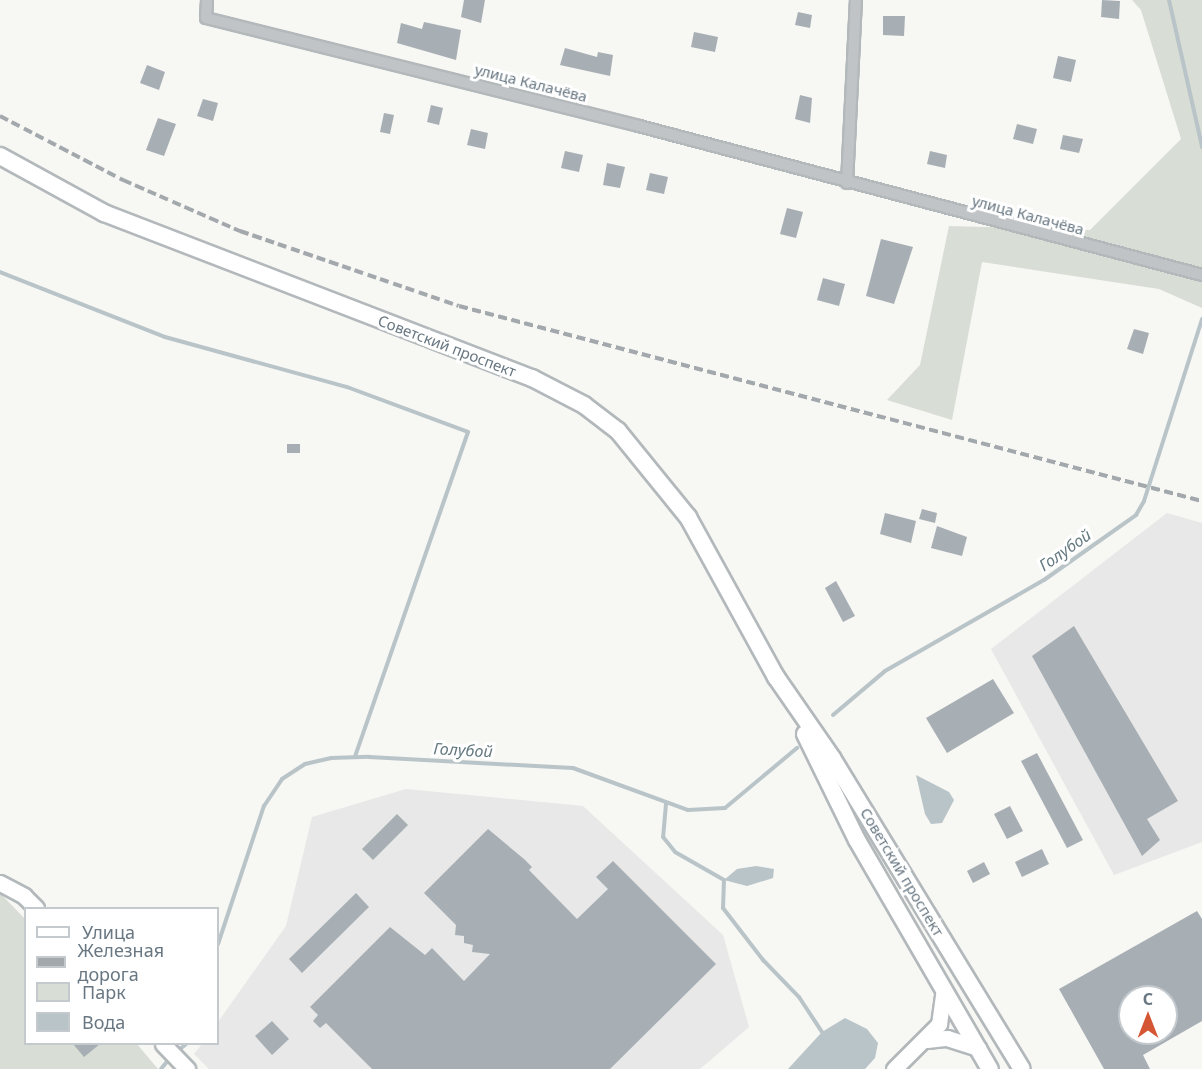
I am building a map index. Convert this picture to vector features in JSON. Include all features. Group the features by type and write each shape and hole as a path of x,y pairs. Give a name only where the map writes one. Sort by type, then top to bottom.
{"main road":[{"name":"Советский проспект","path":"0,156 104,213 521,374 584,405 618,431 645,459 688,517 776,677 857,840 990,1069"},
{"name":"Советский проспект","path":"776,677 832,758 1022,1069"}],"street":[{"name":"улица Калачёва","path":"207,0 206,18 627,123 1202,275"},
{"path":"847,183 856,0"},
{"path":"0,883 24,896 34,907"},
{"path":"894,1069 927,1040 939,1024 944,990"},
{"path":"927,1040 947,1038 978,1048"}],"shaded area":[{"path":"1167,513 1202,523 1202,842 1114,875 991,649"},
{"path":"406,789 583,806 723,935 749,1027 700,1069 209,1069 194,1054 201,1045 219,1045 219,1021 286,926 312,817"}],"green space":[{"path":"1132,0 1202,0 1202,308 1159,289 982,262 952,420 887,400 920,365 949,226 1090,230 1181,139 1141,10"},
{"path":"0,893 24,918 24,1045 138,1045 158,1069 0,1069"}],"water":[{"path":"916,775 949,792 954,800 942,823 931,824 925,814"},
{"path":"756,866 774,869 773,878 747,886 724,880 737,869"},
{"path":"845,1018 867,1029 878,1043 875,1058 865,1069 788,1069 822,1032"}],"building":[{"path":"464,0 485,0 481,23 461,17"},
{"path":"1102,0 1120,1 1119,19 1101,17"},
{"path":"798,12 812,15 810,28 795,25"},
{"path":"883,16 905,16 904,36 883,35"},
{"path":"424,22 461,30 456,60 397,43 401,23 422,29"},
{"path":"694,32 718,37 715,52 691,47"},
{"path":"565,48 597,57 598,52 613,55 610,76 560,65"},
{"path":"1058,56 1076,60 1071,82 1053,78"},
{"path":"147,65 165,72 159,90 140,83"},
{"path":"800,95 812,98 810,123 795,119"},
{"path":"203,99 218,103 213,121 197,116"},
{"path":"431,105 443,108 439,125 427,122"},
{"path":"384,113 394,115 390,134 380,132"},
{"path":"158,118 176,124 164,156 146,150"},
{"path":"1017,124 1037,129 1033,144 1013,139"},
{"path":"471,129 488,133 485,149 467,145"},
{"path":"1063,135 1083,139 1079,153 1060,149"},
{"path":"565,151 583,155 579,172 561,168"},
{"path":"930,151 947,155 945,168 927,164"},
{"path":"607,163 625,167 620,188 603,185"},
{"path":"650,173 668,177 664,194 646,190"},
{"path":"787,208 803,212 796,238 780,234"},
{"path":"881,239 913,247 894,304 866,296"},
{"path":"823,278 845,284 839,306 817,300"},
{"path":"1134,329 1149,333 1143,354 1127,349"},
{"path":"287,444 300,444 300,453 287,453"},
{"path":"922,509 937,513 935,523 919,519"},
{"path":"885,513 916,521 911,543 880,534"},
{"path":"937,526 967,537 962,556 931,548"},
{"path":"836,581 855,616 843,622 825,588"},
{"path":"1074,626 1178,801 1147,819 1160,840 1142,856 1032,656"},
{"path":"993,679 1014,713 947,753 926,718"},
{"path":"1037,753 1083,840 1067,848 1021,761"},
{"path":"1010,806 1023,831 1007,839 994,814"},
{"path":"397,814 408,825 373,860 362,849"},
{"path":"488,829 532,867 529,870 577,919 608,889 596,877 613,861 716,964 610,1069 372,1069 326,1023 320,1028 313,1021 318,1015 310,1007 390,927 425,955 432,948 464,981 490,954 472,952 473,945 464,943 464,936 455,935 456,925 424,893"},
{"path":"1042,849 1049,864 1022,877 1015,862"},
{"path":"984,862 990,874 973,883 967,871"},
{"path":"356,893 369,907 302,973 289,959"},
{"path":"1197,911 1202,919 1202,1021 1178,1035 1178,985 1118,985 1118,1045 1160,1045 1143,1055 1150,1069 1104,1069 1059,989"},
{"path":"272,1021 289,1039 272,1055 255,1036"},
{"path":"74,1045 99,1045 84,1057"}],"waterway":[{"name":"Голубой","path":"1169,0 1202,147"},
{"path":"0,272 165,337 347,387 468,432 355,757"},
{"name":"Голубой","path":"833,715 885,671 1044,580 1136,515 1144,501 1202,319"},
{"name":"Голубой","path":"219,941 264,806 282,779 305,764 331,758 369,757 573,768 688,810 725,808 797,748"},
{"path":"666,804 663,837 675,852 724,880 723,908 763,960 799,997 822,1032"},
{"name":"Голубой","path":"175,1053 185,1045"},
{"name":"Голубой","path":"161,1069 170,1058"}],"railway":[{"path":"0,116 123,180 240,231 459,306 1202,501"}]}
